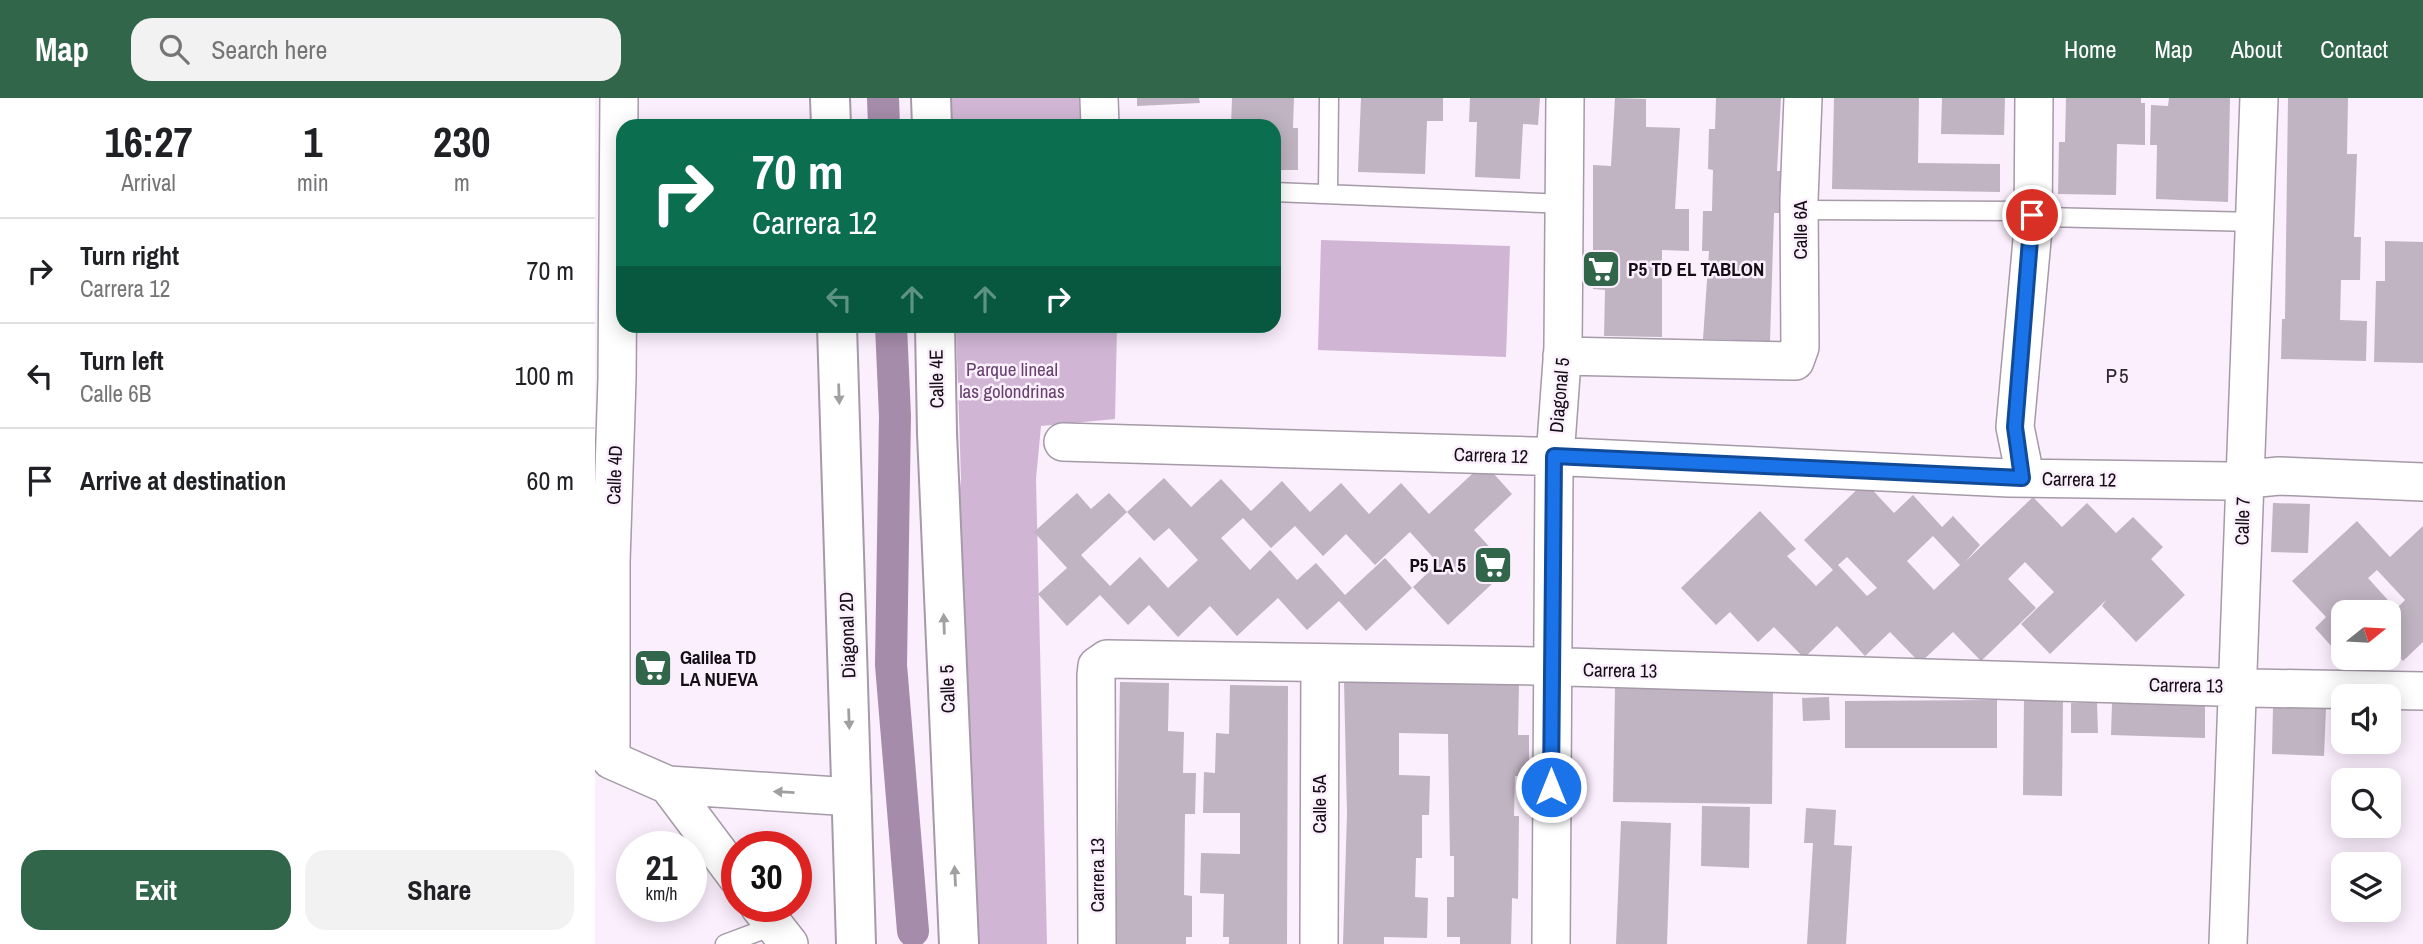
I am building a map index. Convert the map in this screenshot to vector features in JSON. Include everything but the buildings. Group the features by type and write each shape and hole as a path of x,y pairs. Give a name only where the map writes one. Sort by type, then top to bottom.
{"street":[{"name":"Calle 4D","path":"617,119 619,98"},
{"path":"830,98 831,119"},
{"path":"931,98 932,119"},
{"path":"1099,98 1100,119"},
{"name":"Diagonal 5","path":"1551,944 1554,456 1562,356 1566,204 1565,98"},
{"name":"Calle 6A","path":"1562,356 1795,361 1800,347 1799,210 1803,98"},
{"path":"2022,478 2015,427 2032,215 2034,98"},
{"name":"Calle 7","path":"2228,944 2259,98"},
{"name":"Calle 4D","path":"616,130 606,378 603,762 668,785 721,856"},
{"name":"Diagonal 2D","path":"837,333 856,944"},
{"name":"Calle 4E","path":"935,333 937,416"},
{"name":"Calle 5","path":"937,416 959,944"},
{"name":"Carrera 12","path":"1063,442 1554,456 2022,478 2244,480 2279,476 2423,482"},
{"name":"Carrera 13","path":"1097,944 1096,675 1101,661 1112,659 1553,667 2423,691"},
{"name":"Calle 5A","path":"1319,944 1320,663"},
{"path":"668,785 852,797"}],"lane":[{"path":"1328,193 1329,98"},
{"path":"1281,192 1566,204"},
{"path":"1799,210 2018,211 2032,215 2255,222"},
{"path":"725,944 782,931"}],"green space":[{"path":"949,98 1088,98 1090,119 950,119"},
{"path":"1321,240 1510,246 1506,357 1318,350"},
{"name":"Parque lineal las golondrinas","path":"956,333 1117,333 1115,419 1041,426 1036,479 1047,944 958,944 944,649 961,479"}],"waterway":[{"path":"883,98 884,119"},
{"path":"891,333 895,416 891,665 913,931"}],"place":[{"name":"P5 TD EL TABLON","path":"1601,269"},
{"name":"P5 LA 5","path":"1493,565"},
{"name":"Galilea TD LA NUEVA","path":"653,668"}],"district":[{"name":"P5","path":"2118,375"}],"route":[{"path":"1551,787 1554,456 2022,478 2022,461 2015,427 2033,229 2032,215"}]}
